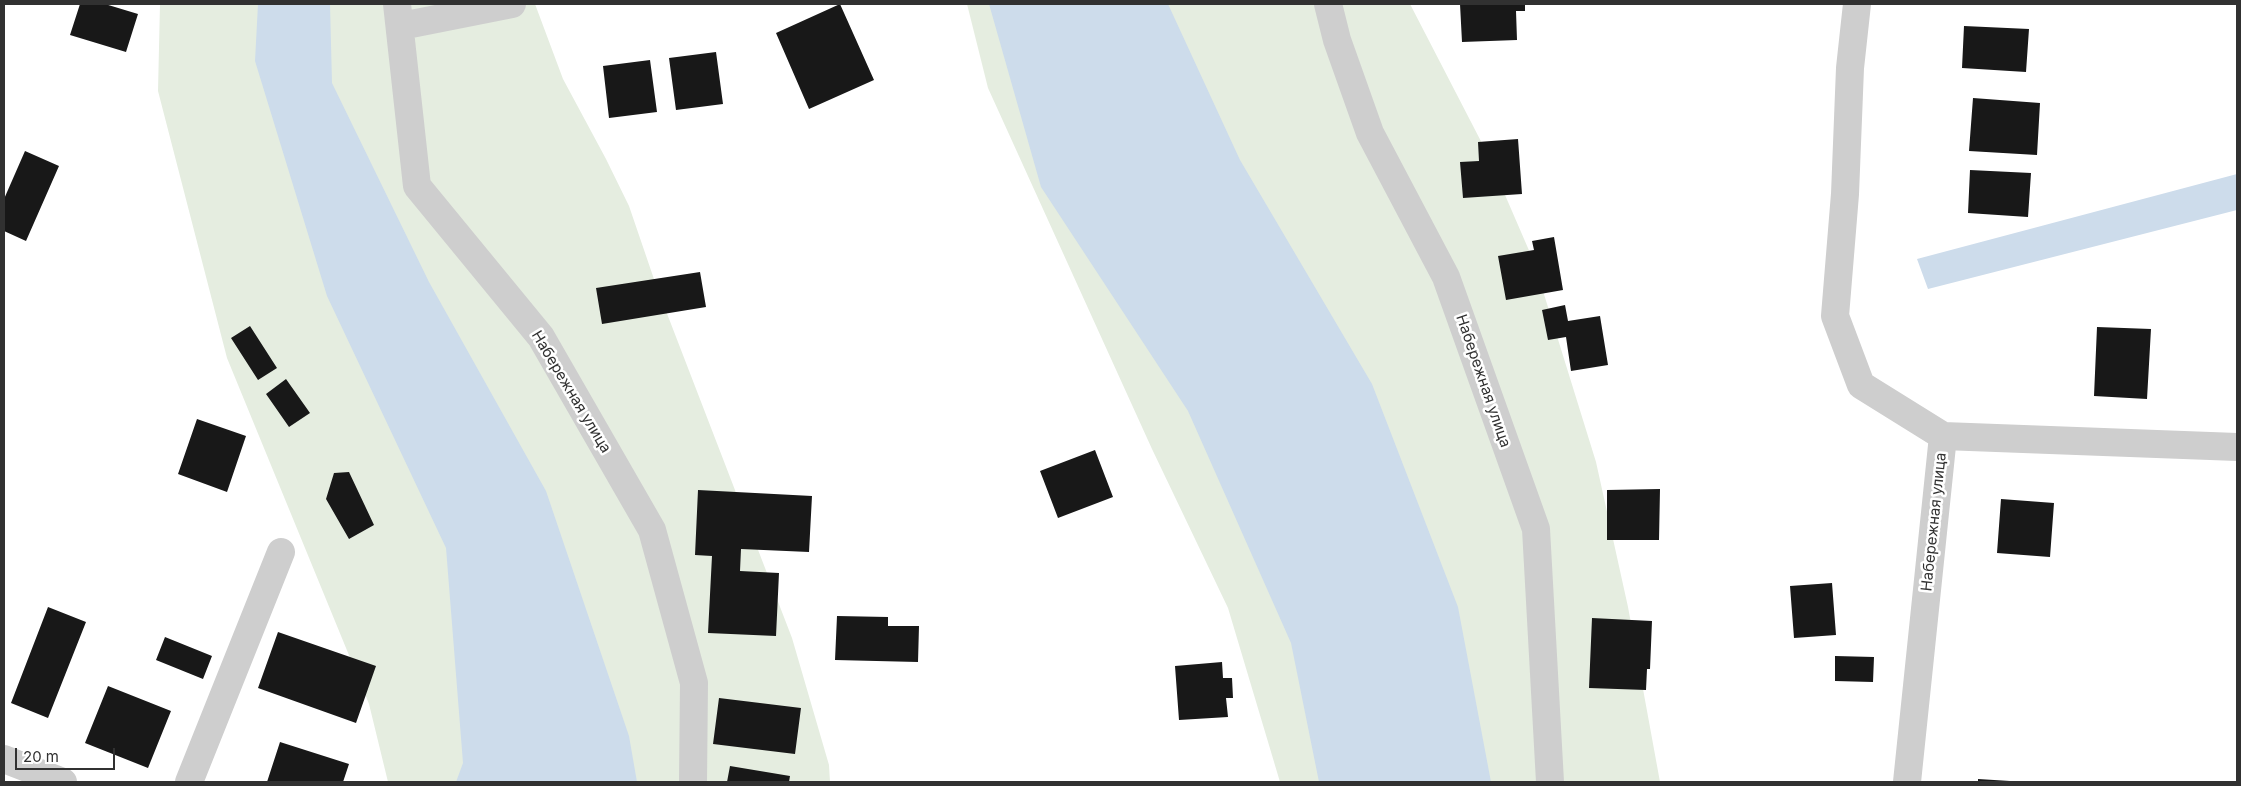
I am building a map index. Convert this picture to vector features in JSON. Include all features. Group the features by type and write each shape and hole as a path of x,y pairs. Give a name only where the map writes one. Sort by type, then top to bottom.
{"street":[{"name":"Набережная улица","path":"512,4 399,15 417,186 541,337 652,530 694,683 693,782"},
{"name":"Набережная улица","path":"1328,4 1337,40 1370,133 1446,277 1536,529 1550,782"},
{"path":"1857,4 1850,68 1845,194 1834,316 1860,385 1943,436"},
{"name":"Набережная улица","path":"1907,782 1943,436 2237,447"},
{"path":"189,782 281,552"},
{"path":"4,759 63,782"}],"shaded area":[{"path":"160,4 535,4 563,79 629,206 656,285 792,638 829,765 830,782 388,782 369,704 227,358 158,91"},
{"path":"967,4 1410,4 1486,151 1534,262 1596,462 1628,607 1660,782 1280,782 1228,608 1152,449 988,88"}],"water":[{"path":"258,4 330,4 332,83 429,282 546,491 629,736 637,782 456,782 463,763 446,548 327,296 255,61"},
{"path":"989,4 1168,4 1240,160 1372,384 1458,607 1491,782 1319,782 1291,643 1188,411 1041,187"},
{"path":"2237,174 2237,210 1928,289 1917,259"}],"building":[{"path":"80,4 105,4 138,14 126,52 70,35"},
{"path":"840,4 874,80 809,109 776,33"},
{"path":"1460,4 1525,4 1525,11 1516,11 1517,40 1462,42"},
{"path":"1964,26 2029,29 2026,72 1962,68"},
{"path":"716,52 723,104 676,110 669,58"},
{"path":"650,60 657,112 609,118 603,66"},
{"path":"1973,98 2040,103 2037,155 1969,151"},
{"path":"1518,139 1522,194 1463,198 1460,162 1479,161 1478,142"},
{"path":"25,151 59,166 26,241 4,231 4,199"},
{"path":"1970,170 2031,173 2028,217 1968,213"},
{"path":"1554,237 1563,290 1506,300 1498,256 1534,250 1532,241"},
{"path":"700,272 706,307 602,324 596,288"},
{"path":"1565,305 1568,321 1600,316 1608,365 1571,371 1566,337 1548,340 1542,310"},
{"path":"250,326 277,368 258,380 231,338"},
{"path":"2097,327 2151,329 2147,399 2094,396"},
{"path":"286,379 310,413 289,427 266,394"},
{"path":"197,419 246,436 227,492 178,474"},
{"path":"1095,450 1113,497 1058,518 1040,471"},
{"path":"349,472 374,525 349,539 326,499 334,473"},
{"path":"1660,489 1659,540 1607,540 1607,490"},
{"path":"698,490 812,496 809,552 741,549 740,571 779,573 776,636 708,633 712,556 695,555"},
{"path":"2001,499 2054,503 2050,557 1997,553"},
{"path":"1832,583 1836,635 1794,638 1790,586"},
{"path":"48,607 86,622 48,718 11,703"},
{"path":"837,616 888,617 888,626 919,626 918,662 835,660"},
{"path":"1592,618 1652,621 1650,669 1647,669 1646,690 1589,688"},
{"path":"278,632 376,666 356,723 258,688"},
{"path":"165,637 212,656 203,679 156,660"},
{"path":"1835,656 1874,657 1873,682 1835,681"},
{"path":"1222,662 1223,678 1232,678 1233,698 1226,698 1228,717 1179,720 1175,666"},
{"path":"108,686 171,711 148,768 85,743"},
{"path":"719,698 801,708 795,754 713,744"},
{"path":"280,742 349,764 343,782 267,782"},
{"path":"730,766 790,776 789,782 727,782"},
{"path":"1978,779 2010,781 2010,782 1978,782"}]}
